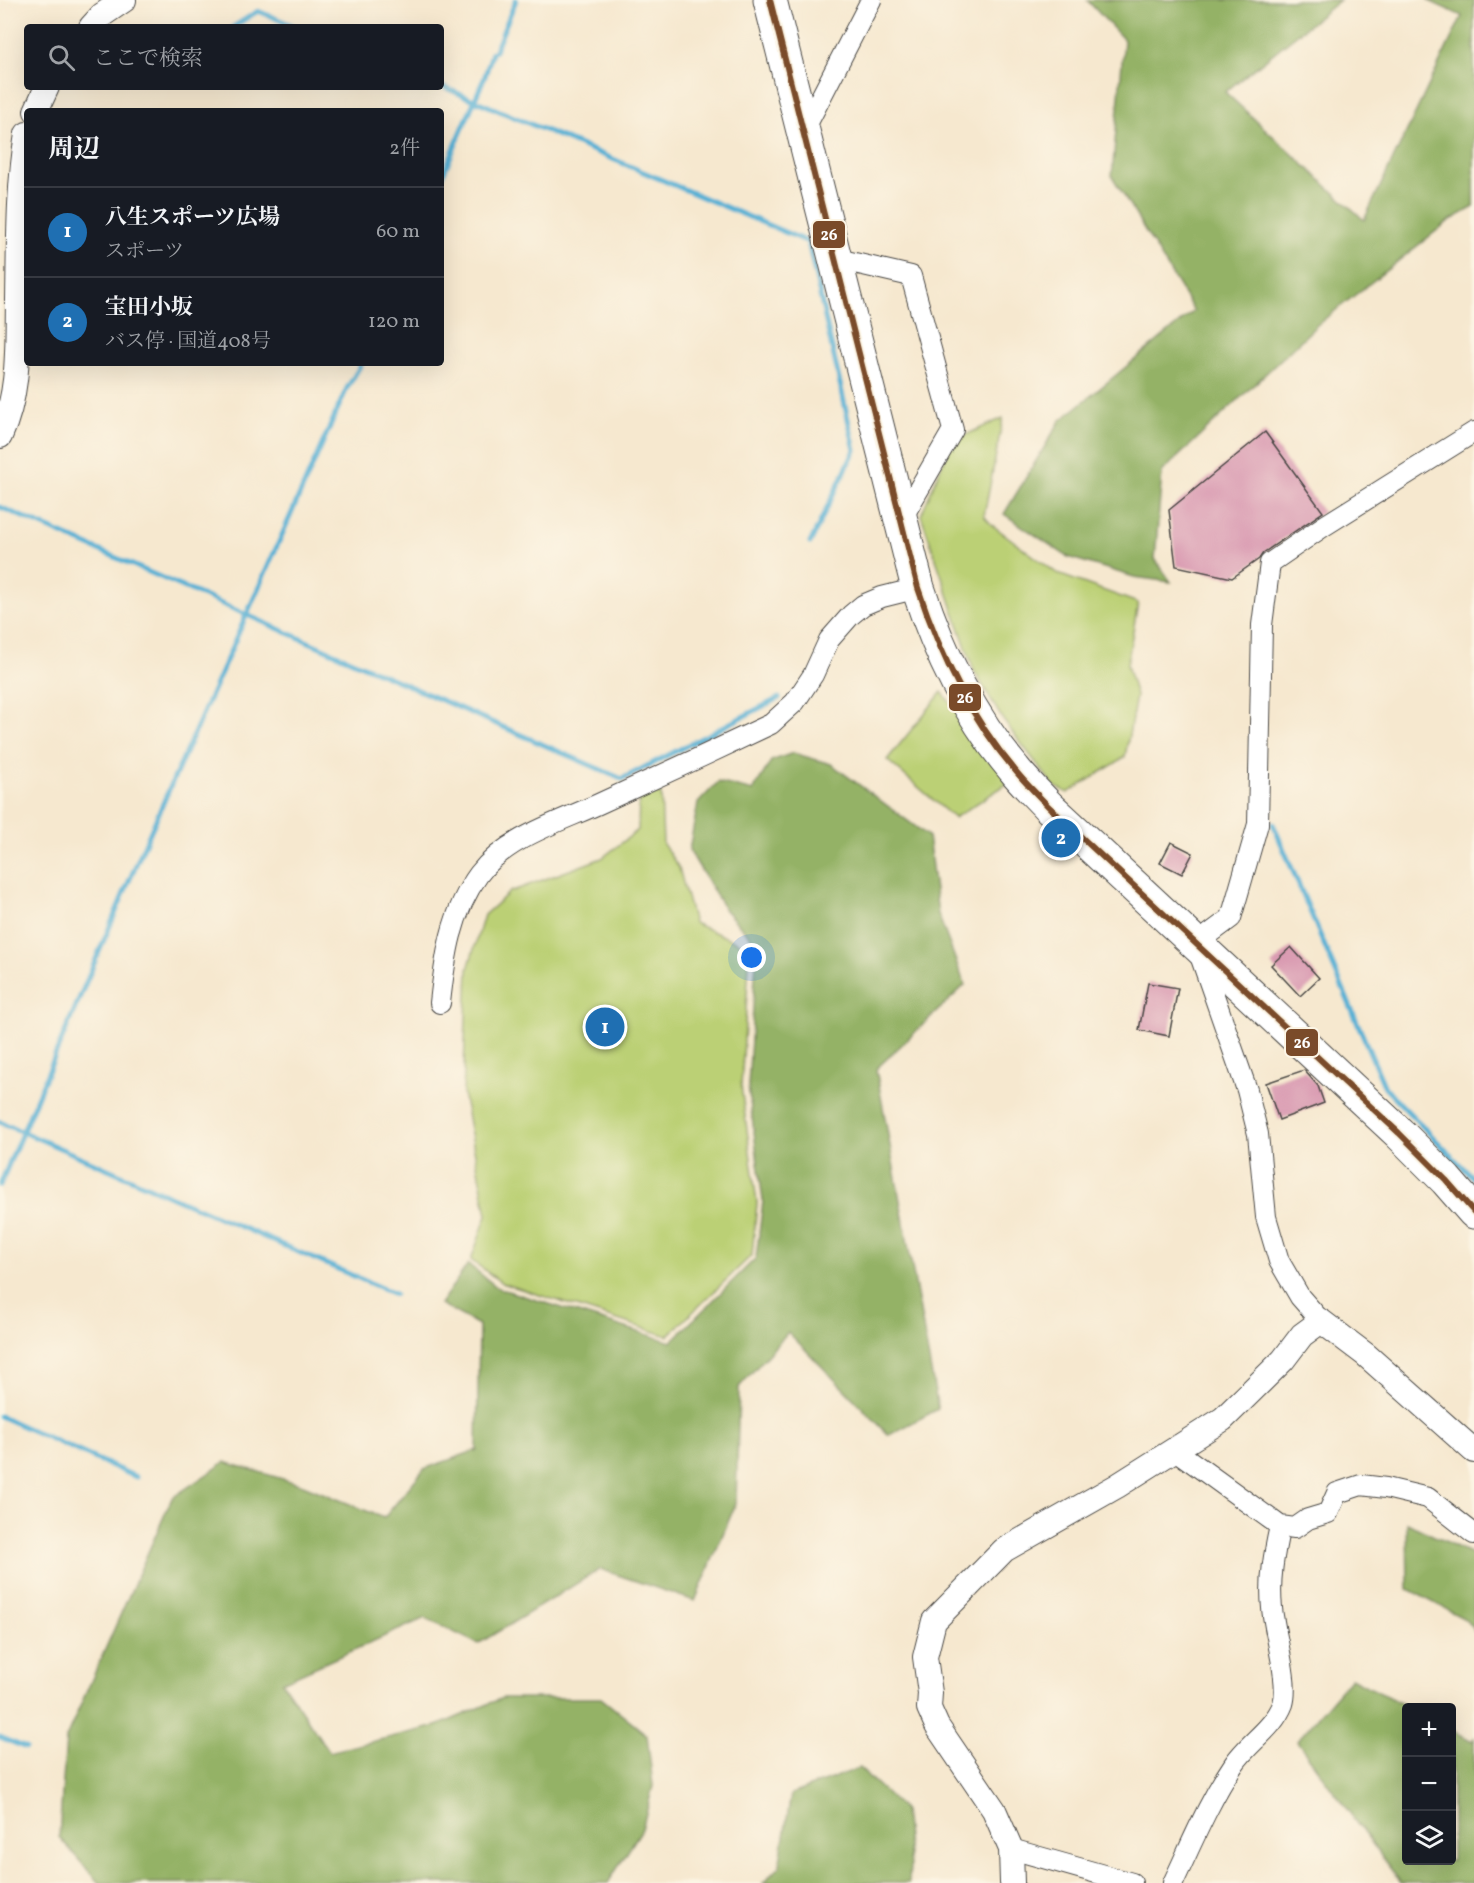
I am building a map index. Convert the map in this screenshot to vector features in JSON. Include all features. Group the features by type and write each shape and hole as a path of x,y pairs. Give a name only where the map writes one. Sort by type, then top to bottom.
{"highway":[{"path":"770,0 833,258 918,588 938,642 962,691 1014,770 1048,806 1399,1133 1474,1212"}],"street":[{"path":"94,24 102,15 124,0"},
{"path":"803,132 871,0"},
{"path":"37,108 46,90"},
{"path":"0,436 8,418 17,378 20,194 24,160"},
{"path":"833,258 911,276 953,430 901,520"},
{"path":"1474,432 1324,526 1270,563 1262,625 1258,824 1231,918 1196,944 1247,1090 1258,1134 1266,1217 1280,1261 1300,1297 1321,1321 1366,1355 1474,1451"},
{"path":"440,1003 445,956 462,902 472,884 492,860 533,833 771,724 795,702 813,675 829,640 850,615 862,605 882,597 918,588"},
{"path":"1012,1883 1011,1849 994,1810 937,1726 929,1708 930,1694 925,1657 934,1621 1004,1551 1117,1486 1223,1419 1283,1360 1302,1335 1321,1321"},
{"path":"1175,1450 1280,1526 1295,1528 1308,1520 1328,1513 1337,1493 1361,1485 1386,1488 1428,1498 1474,1534"},
{"path":"1173,1883 1212,1801 1235,1762 1272,1722 1283,1702 1283,1679 1272,1608 1272,1566 1280,1526"},
{"path":"1011,1849 1132,1883"}],"green space":[{"path":"1087,0 1340,0 1225,92 1364,220 1462,16 1427,0 1474,0 1474,207 1449,221 1317,325 1162,472 1155,559 1171,582 1134,577 1068,557 1004,514 1060,421 1194,311 1112,176 1124,40"},
{"path":"1003,418 984,516 992,525 1058,574 1138,603 1127,665 1136,696 1125,757 1068,793 1054,786 1003,720 974,671 921,515 952,441"},
{"path":"942,692 1010,782 954,818 887,760"},
{"path":"793,753 831,764 928,836 938,914 965,985 876,1069 938,1409 889,1435 788,1332 739,1387 736,1503 695,1601 600,1569 478,1644 425,1618 282,1682 329,1752 437,1726 502,1698 601,1698 647,1735 653,1786 642,1829 608,1883 99,1883 59,1837 66,1738 172,1498 225,1462 303,1485 384,1518 424,1469 477,1450 479,1325 440,1304 468,1264 498,1288 671,1342 756,1258 763,1201 748,1086 757,944 725,910 689,850 698,803 718,782 753,791 771,761"},
{"path":"661,793 663,844 679,868 694,923 750,948 741,1086 757,1203 752,1255 668,1336 502,1283 471,1260 487,1215 463,1093 468,969 484,915 510,892 602,858 638,830 639,798"},
{"path":"1407,1523 1474,1555 1474,1631 1465,1619 1408,1589"},
{"path":"1351,1678 1402,1704 1402,1865 1456,1865 1456,1732 1472,1741 1474,1738 1474,1883 1401,1883 1297,1741"},
{"path":"859,1768 904,1810 910,1866 909,1883 763,1883 779,1867 791,1794"}],"building":[{"path":"1265,432 1323,512 1263,553 1259,559 1232,578 1176,566 1169,510"},
{"path":"1171,842 1193,853 1182,874 1160,863"},
{"path":"1291,947 1319,978 1300,996 1271,965"},
{"path":"1148,983 1178,988 1169,1036 1139,1030"},
{"path":"1304,1070 1318,1086 1324,1103 1279,1120 1266,1083"}],"waterway":[{"path":"444,172 516,0"},
{"path":"238,24 258,11 290,24"},
{"path":"444,87 808,242 855,450 810,543"},
{"path":"0,1185 141,853 347,388 360,366"},
{"path":"0,507 622,779 779,698"},
{"path":"1273,824 1385,1088 1474,1179"},
{"path":"0,1122 395,1294"},
{"path":"0,1416 136,1477"},
{"path":"0,1737 26,1748"}],"transit line":[{"name":"26","path":"770,0 918,588 946,660 970,706 998,749 1048,806 1399,1133 1474,1212"}],"place":[{"name":"宝田小坂","path":"1061,838"},
{"name":"八生スポーツ広場","path":"605,1027"}]}
